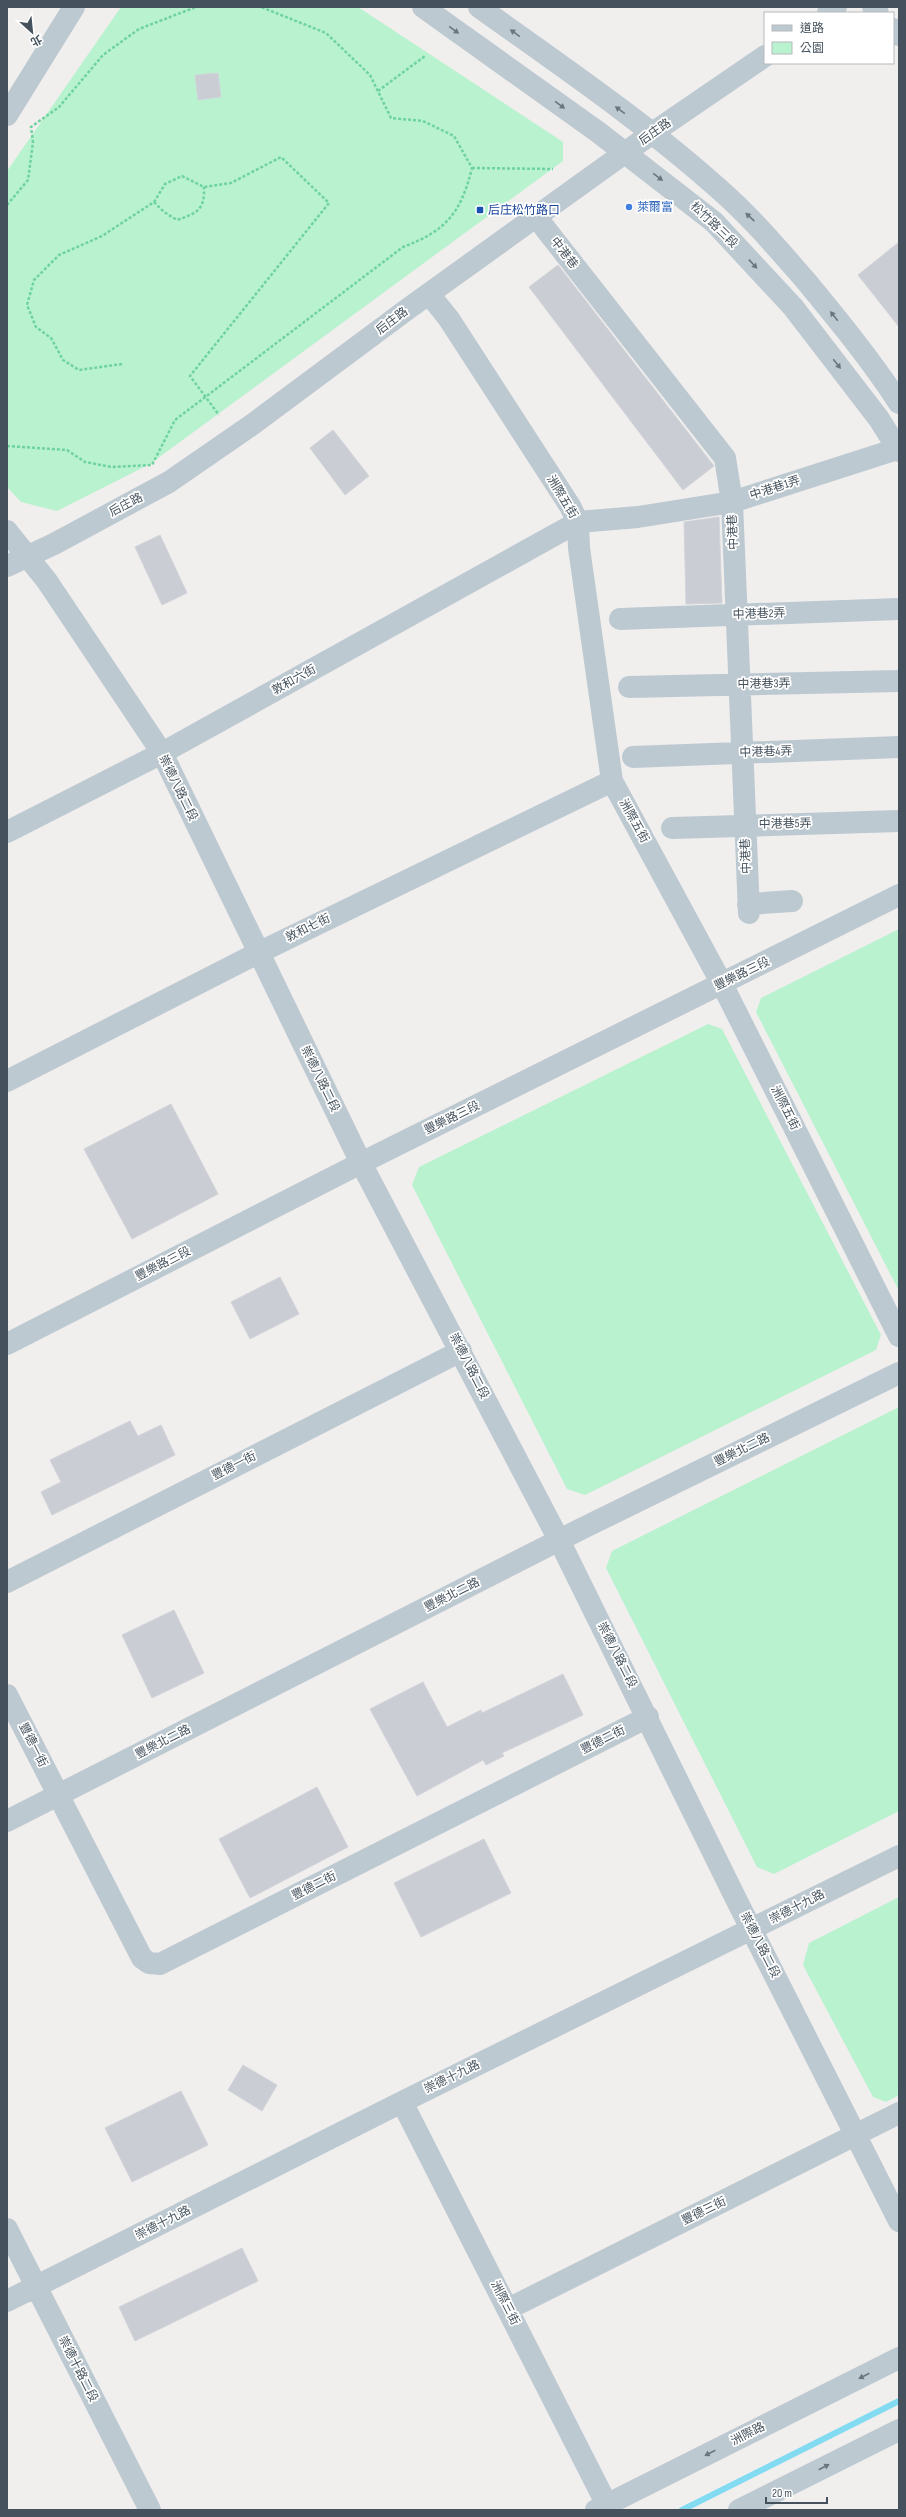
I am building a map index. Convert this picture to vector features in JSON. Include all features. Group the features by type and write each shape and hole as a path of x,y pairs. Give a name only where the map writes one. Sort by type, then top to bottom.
{"street":[{"path":"10,106 74,7"},
{"name":"松竹路三段","path":"423,7 626,154 714,222 793,307 874,413 898,450"},
{"path":"478,7 651,134 720,189 760,227 869,359 899,403"},
{"name":"后庄路","path":"7,566 27,557 169,482 253,424 430,294 626,154 651,134 764,57"},
{"name":"中港巷","path":"537,218 725,458 732,502 748,908 792,901"},
{"name":"洲際五街","path":"430,294 462,339 570,506 578,522 579,548 612,781 722,984 899,1336"},
{"name":"中港巷1弄","path":"578,522 638,517 732,502 898,450"},
{"name":"敦和六街","path":"7,832 162,753 578,522"},
{"name":"崇德八路二段","path":"7,531 47,581 162,753 361,1163 559,1540 899,2221"},
{"name":"中港巷2弄","path":"620,619 899,610"},
{"name":"中港巷3弄","path":"629,687 899,681"},
{"name":"中港巷4弄","path":"633,757 899,747"},
{"name":"敦和七街","path":"7,1081 258,953 612,781"},
{"name":"中港巷5弄","path":"672,828 899,821"},
{"name":"豐樂路三段","path":"7,1344 361,1163 899,895"},
{"name":"豐德一街","path":"7,1582 461,1351"},
{"name":"豐樂北二路","path":"7,1821 559,1540 899,1373"},
{"name":"豐德一街","path":"7,1695 58,1795"},
{"name":"豐德二街","path":"58,1795 142,1958 149,1963 160,1964 648,1717"},
{"name":"崇德十九路","path":"7,2301 402,2102 899,1856"},
{"name":"洲際三街","path":"402,2102 508,2308 602,2507"},
{"name":"豐德三街","path":"508,2308 899,2113"},
{"name":"崇德十路二段","path":"7,2229 150,2510"},
{"name":"洲際路","path":"602,2507 899,2358"},
{"path":"739,2510 899,2430"}],"path":[{"path":"7,206 28,180 32,142 31,127 59,107 103,55 139,29 196,7"},
{"path":"7,446 66,450 85,462 112,467 152,465 175,420 403,247 425,239 450,219 466,195 472,168 454,136 424,121 391,118 370,75 326,33 261,7"},
{"path":"378,91 425,56"},
{"path":"122,364 79,370 63,360 51,338 36,327 27,305 34,280 59,255 102,236 154,202 165,184 182,176 204,187 231,183 281,158 329,203 190,376 219,415"},
{"path":"472,168 553,169"},
{"path":"154,202 164,212 177,220 195,214 204,201 204,187"}],"green space":[{"path":"121,7 358,7 563,142 563,161 150,464 57,511 21,502 7,487 7,171"},
{"path":"899,929 899,1291 756,1012 761,998"},
{"path":"708,1024 722,1029 881,1335 876,1350 585,1495 567,1489 412,1185 419,1167"},
{"path":"899,1407 899,1811 774,1874 757,1867 606,1568 612,1551"},
{"path":"899,1897 899,2095 886,2102 873,2097 803,1965 809,1943"}],"building":[{"path":"218,73 221,97 198,100 195,75"},
{"path":"899,242 899,327 858,275"},
{"path":"558,265 714,466 683,490 529,287"},
{"path":"333,430 369,476 345,495 310,448"},
{"path":"719,517 722,603 686,604 684,522"},
{"path":"160,535 187,593 162,605 135,547"},
{"path":"171,1104 218,1194 132,1239 84,1149"},
{"path":"280,1277 299,1314 250,1339 231,1302"},
{"path":"130,1421 138,1436 161,1425 175,1455 52,1515 41,1492 61,1482 50,1460"},
{"path":"174,1610 204,1673 152,1698 122,1635"},
{"path":"563,1674 583,1715 502,1753 504,1756 486,1765 483,1760 417,1796 370,1709 423,1682 447,1727 481,1710 482,1713"},
{"path":"317,1787 348,1847 250,1898 219,1839"},
{"path":"484,1839 511,1893 421,1937 394,1883"},
{"path":"243,2065 277,2085 262,2111 228,2090"},
{"path":"181,2091 208,2145 132,2182 105,2128"},
{"path":"242,2248 258,2281 135,2341 119,2307"}],"waterway":[{"path":"682,2510 899,2401"}],"place":[{"name":"萊爾富","path":"629,207"},
{"name":"后庄松竹路口","path":"480,210"}]}
